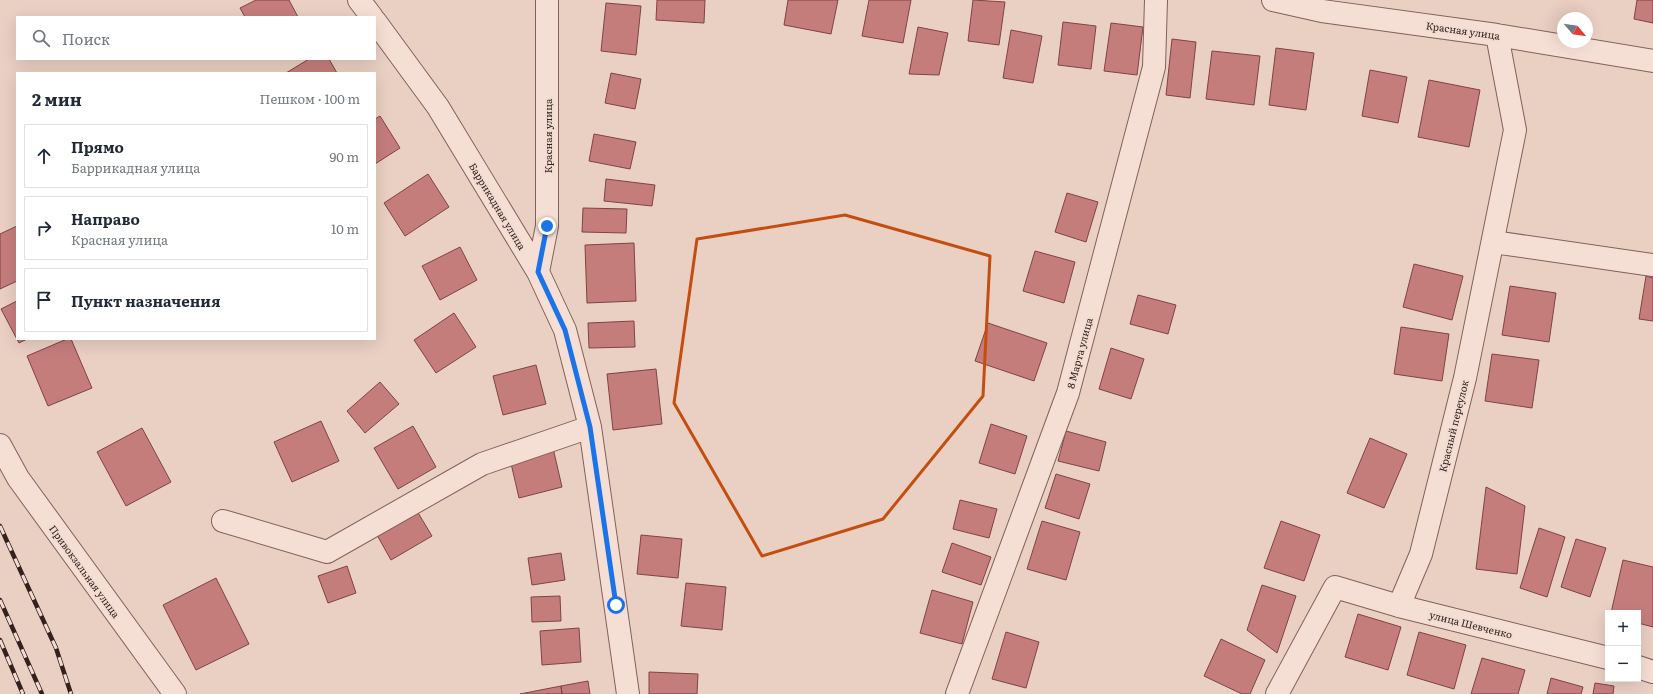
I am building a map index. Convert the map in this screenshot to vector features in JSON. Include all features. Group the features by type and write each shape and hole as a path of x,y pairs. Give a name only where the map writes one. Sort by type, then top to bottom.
{"street":[{"path":"359,0 371,16"},
{"name":"Красная улица","path":"538,272 547,226 547,0"},
{"name":"8 Марта улица","path":"957,694 1068,392 1154,67 1156,0"},
{"name":"Красная улица","path":"1273,0 1322,12 1497,35 1653,61"},
{"name":"Баррикадная улица","path":"376,22 438,107 538,272 565,330 590,427 628,694"},
{"name":"Красный переулок","path":"1399,606 1421,554 1465,378 1515,130 1497,35"},
{"path":"1492,242 1653,265"},
{"path":"223,521 327,552 482,464 590,427"},
{"name":"Привокзальная улица","path":"0,444 18,478 175,694"},
{"name":"улица Шевченко","path":"1277,694 1335,587 1399,606 1605,657"},
{"path":"1641,668 1653,672"}],"highlighted area":[{"path":"845,215 990,256 983,396 883,519 762,556 674,403 697,239"}],"building":[{"path":"256,0 289,0 297,16 244,16 240,8"},
{"path":"657,0 705,0 704,23 656,20"},
{"path":"788,0 838,0 831,34 784,25"},
{"path":"869,0 911,0 903,43 862,36"},
{"path":"973,0 1005,2 999,45 968,41"},
{"path":"1637,0 1653,0 1653,23 1634,19"},
{"path":"606,3 641,6 636,55 601,51"},
{"path":"1063,22 1096,26 1091,69 1058,65"},
{"path":"1111,23 1143,27 1137,75 1104,71"},
{"path":"918,27 948,33 939,75 909,74"},
{"path":"1011,30 1042,36 1033,83 1003,78"},
{"path":"1172,39 1196,42 1190,98 1166,95"},
{"path":"1276,48 1314,53 1306,110 1269,105"},
{"path":"1212,51 1260,56 1254,105 1206,99"},
{"path":"307,60 330,60 336,72 288,72"},
{"path":"1370,70 1407,77 1398,123 1362,116"},
{"path":"611,73 641,79 635,109 605,103"},
{"path":"1429,80 1480,90 1469,147 1418,137"},
{"path":"380,116 400,148 376,163 376,118"},
{"path":"594,134 636,142 630,169 589,161"},
{"path":"428,174 449,207 405,236 384,203"},
{"path":"606,179 655,185 652,206 604,201"},
{"path":"1067,193 1098,202 1086,242 1055,232"},
{"path":"583,208 627,209 626,233 582,232"},
{"path":"16,226 16,281 0,289 0,234"},
{"path":"634,243 636,301 587,303 585,245"},
{"path":"460,247 477,280 440,300 422,266"},
{"path":"1035,251 1075,262 1064,303 1023,291"},
{"path":"1414,264 1463,276 1452,320 1403,307"},
{"path":"1646,276 1653,278 1653,321 1639,319"},
{"path":"1510,286 1556,293 1549,342 1502,335"},
{"path":"1138,295 1176,305 1168,334 1130,324"},
{"path":"16,302 16,337 1,309"},
{"path":"454,313 476,347 436,373 414,340"},
{"path":"634,321 635,347 589,348 588,323"},
{"path":"988,323 1047,343 1034,381 975,361"},
{"path":"1401,327 1449,334 1442,381 1394,374"},
{"path":"17,340 25,340 19,343"},
{"path":"65,340 71,340 92,388 48,406 27,356"},
{"path":"1111,348 1144,359 1131,399 1099,389"},
{"path":"1492,354 1539,360 1532,408 1485,401"},
{"path":"536,365 546,404 503,415 493,376"},
{"path":"656,369 662,424 613,430 607,374"},
{"path":"380,382 399,404 365,433 347,411"},
{"path":"321,421 339,461 292,482 274,442"},
{"path":"991,424 1027,436 1015,474 979,463"},
{"path":"413,426 436,467 398,489 374,448"},
{"path":"142,428 171,482 126,506 97,452"},
{"path":"1066,431 1106,442 1099,471 1058,461"},
{"path":"1370,438 1407,454 1384,508 1347,493"},
{"path":"553,448 562,487 519,498 510,459"},
{"path":"1056,474 1090,484 1079,519 1045,508"},
{"path":"1486,487 1525,506 1517,574 1476,569"},
{"path":"960,500 997,509 989,538 953,529"},
{"path":"417,511 432,536 391,560 377,535"},
{"path":"1042,521 1080,532 1066,580 1027,569"},
{"path":"1281,521 1320,535 1304,581 1264,568"},
{"path":"1539,528 1565,537 1547,597 1520,588"},
{"path":"641,535 682,539 678,578 637,574"},
{"path":"1576,539 1606,548 1590,597 1561,587"},
{"path":"952,543 991,557 981,585 942,572"},
{"path":"561,553 565,580 532,585 528,558"},
{"path":"1623,560 1653,567 1653,627 1641,624 1641,610 1612,610"},
{"path":"347,566 356,593 328,603 318,576"},
{"path":"216,578 249,644 196,670 163,605"},
{"path":"686,583 726,587 722,630 681,626"},
{"path":"1262,585 1296,596 1277,653 1247,630"},
{"path":"932,590 973,602 962,644 920,633"},
{"path":"560,596 561,621 532,622 531,597"},
{"path":"1358,614 1401,627 1388,670 1345,657"},
{"path":"579,628 581,662 542,665 540,631"},
{"path":"1006,632 1039,642 1026,688 992,679"},
{"path":"1419,632 1466,645 1454,689 1407,675"},
{"path":"1221,639 1265,660 1250,694 1242,694 1204,676"},
{"path":"1482,658 1525,670 1518,694 1471,694"},
{"path":"649,672 698,674 697,694 649,694"},
{"path":"1551,678 1583,687 1581,694 1547,694"},
{"path":"588,681 590,694 562,694 561,686"},
{"path":"1595,683 1614,686 1613,694 1593,694"},
{"path":"561,686 562,694 520,694"}],"railway":[{"path":"0,526 56,648 71,694"},
{"path":"0,600 42,694"},
{"path":"0,640 23,694"}],"route":[{"path":"547,226 538,272 565,330 590,427 616,605"}]}
